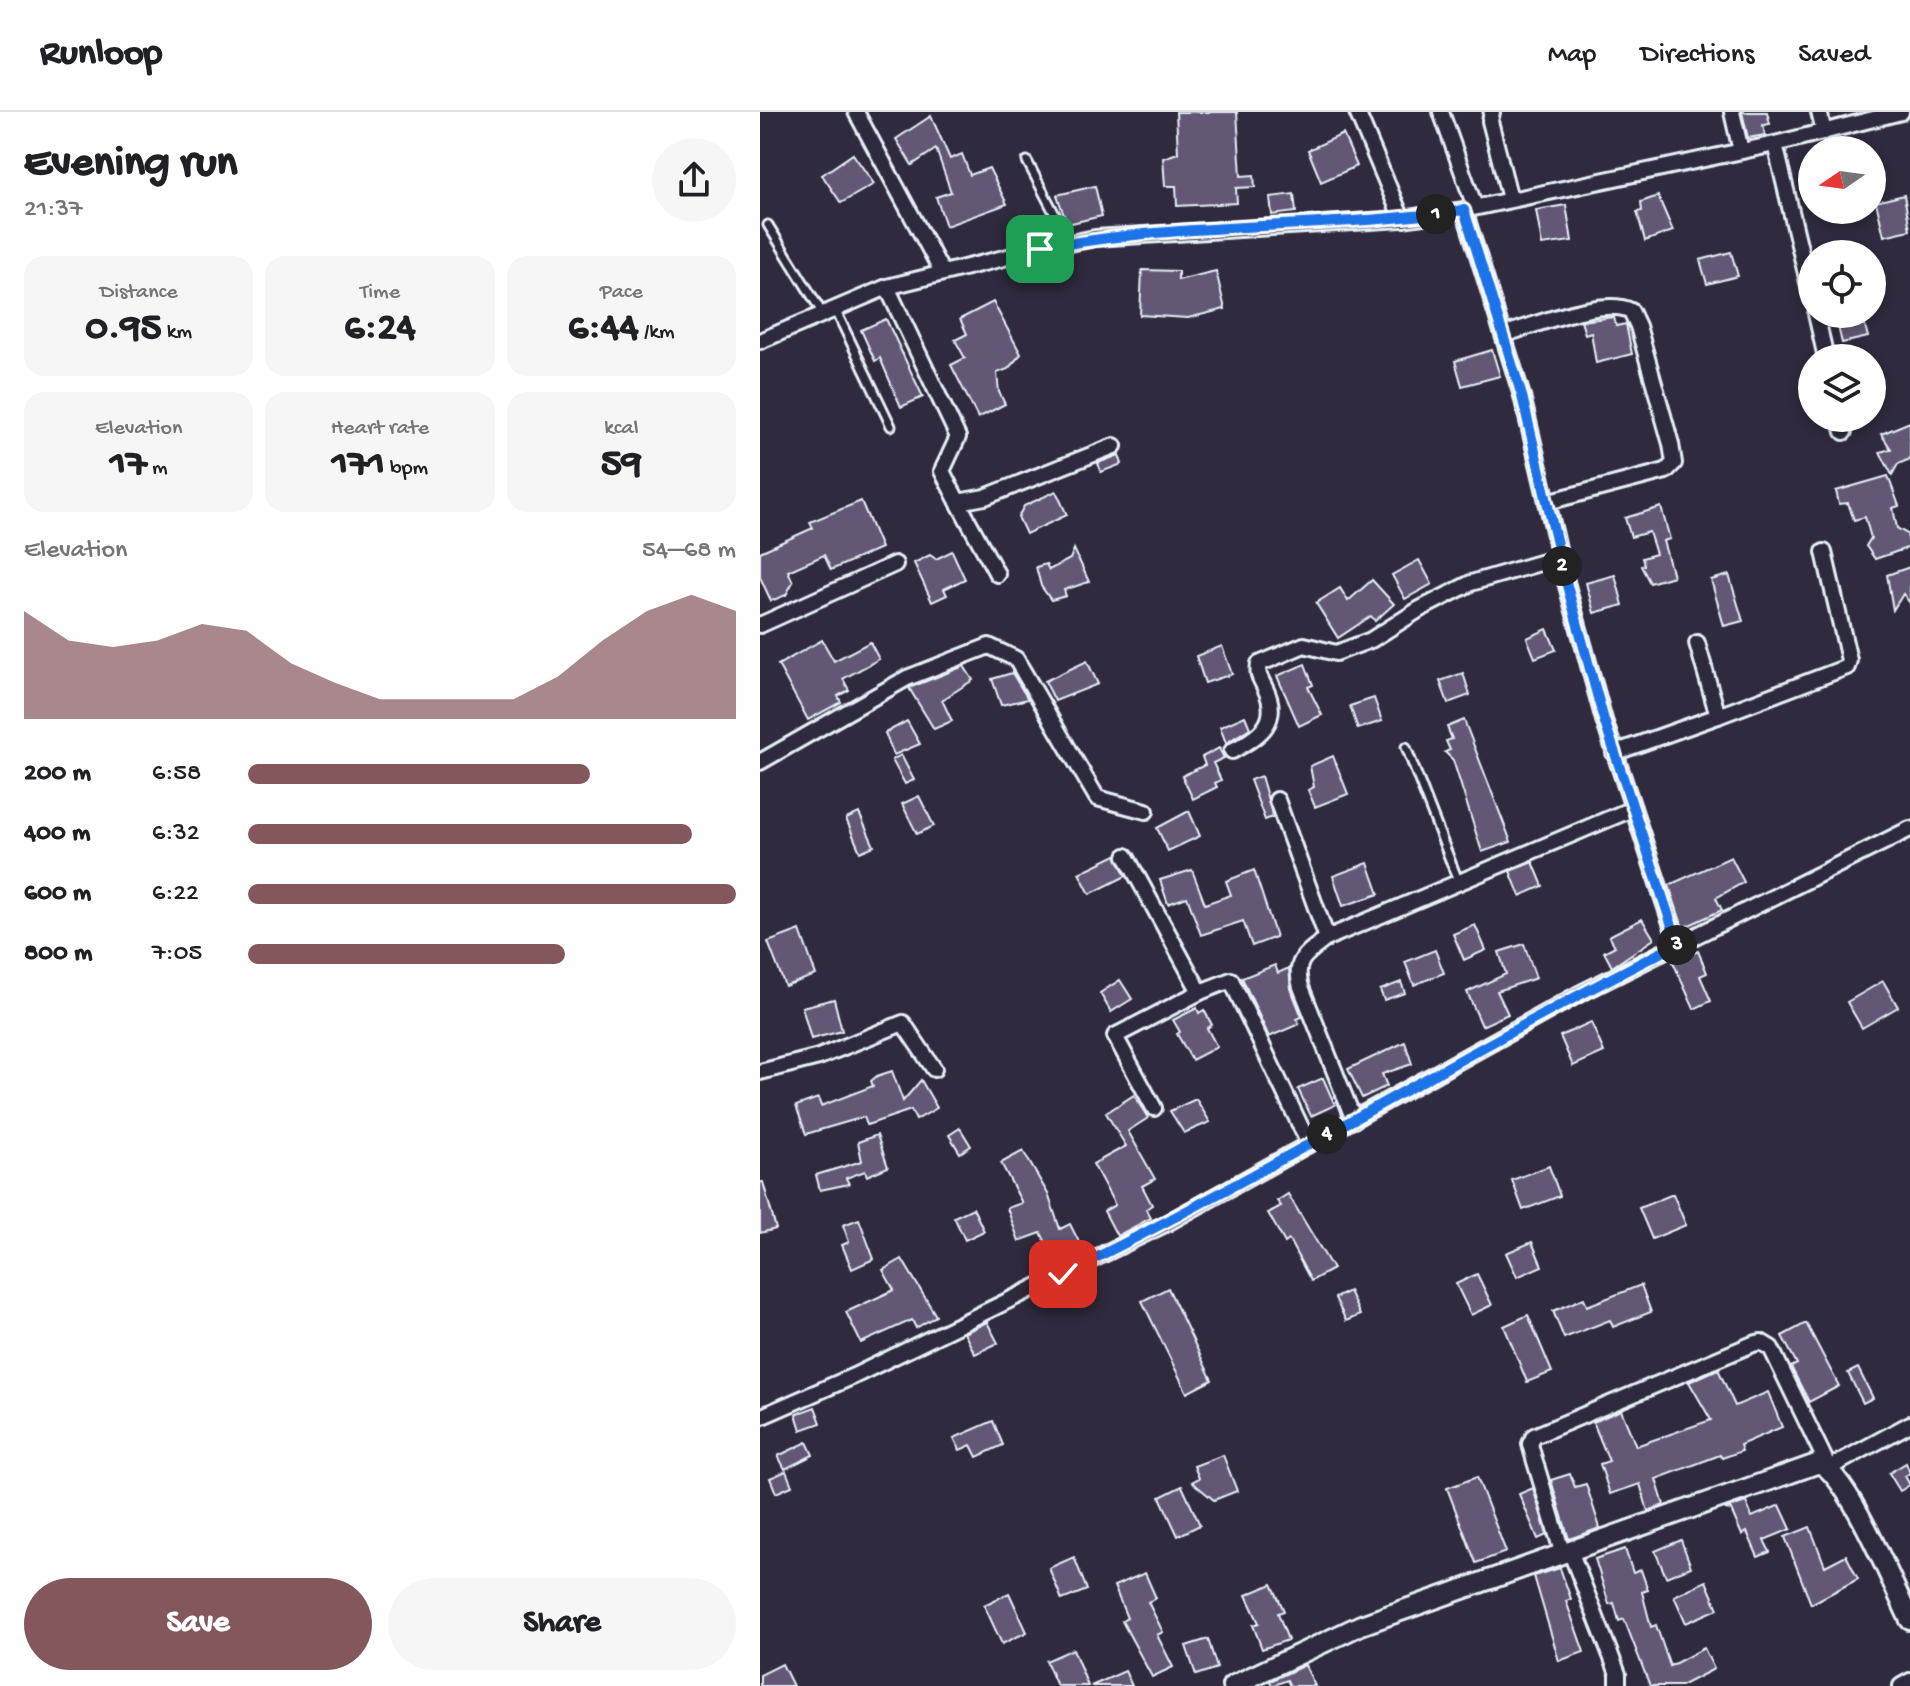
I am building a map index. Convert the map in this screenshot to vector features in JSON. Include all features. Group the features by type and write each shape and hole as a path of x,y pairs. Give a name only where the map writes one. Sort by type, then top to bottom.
{"street":[{"path":"856,112 942,272"},
{"path":"1357,112 1402,219"},
{"path":"1441,112 1505,334 1560,557 1614,753 1678,944"},
{"path":"1492,112 1490,121 1510,199"},
{"path":"1732,112 1741,151"},
{"path":"1819,112 1824,132"},
{"path":"760,341 887,287 1070,243 1095,238 1402,219 1470,208 1775,144 1901,112"},
{"path":"1775,144 1798,240"},
{"path":"887,287 958,437 942,471 997,574"},
{"path":"1505,334 1578,312 1614,306 1631,311 1671,444 1674,463 1666,471 1547,502"},
{"path":"958,502 985,497 1114,446"},
{"path":"1614,753 1847,667 1849,660 1824,552"},
{"path":"1232,751 1263,734 1269,723 1271,707 1257,676 1259,664 1304,645 1336,653 1371,640 1471,583 1560,557"},
{"path":"760,625 895,564"},
{"path":"1697,643 1718,716"},
{"path":"760,762 907,678 989,646 1016,659 1097,798 1146,811"},
{"path":"1277,800 1327,938"},
{"path":"1354,1120 1296,970 1300,958 1327,938 1632,809"},
{"path":"760,1417 854,1376 1167,1223 1468,1053 1910,829"},
{"path":"1126,856 1200,992"},
{"path":"1154,1108 1115,1036 1200,992 1231,980 1309,1144"},
{"path":"760,1072 819,1057 903,1023 934,1069"},
{"path":"1618,1686 1618,1674 1567,1554 1530,1444 1534,1436 1761,1342 1771,1348 1829,1468 1845,1489 1910,1620"},
{"path":"1829,1468 1910,1424"},
{"path":"1232,1686 1361,1625 1567,1554 1805,1465 1819,1463 1829,1468"},
{"path":"1901,1686 1910,1681"}],"lane":[{"path":"1027,161 1070,243"},
{"path":"768,225 829,312 891,426"},
{"path":"1406,747 1459,883"}],"building":[{"path":"1176,112 1237,112 1241,176 1254,175 1255,187 1236,188 1237,203 1177,206 1176,186 1165,186 1163,158 1178,153"},
{"path":"1742,112 1767,112 1770,124 1763,125 1765,135 1748,138"},
{"path":"931,116 950,159 962,154 970,175 989,168 1007,204 946,226 936,197 951,192 936,149 912,165 896,139"},
{"path":"1343,134 1357,166 1321,182 1308,150"},
{"path":"853,154 874,184 841,203 822,175"},
{"path":"1095,186 1102,216 1067,224 1057,195"},
{"path":"1294,194 1296,212 1272,215 1270,197"},
{"path":"1904,195 1910,230 1884,236 1881,224 1886,224 1886,200"},
{"path":"1658,196 1673,231 1645,241 1637,212 1642,211 1641,202"},
{"path":"1566,205 1572,241 1542,245 1536,210"},
{"path":"1731,252 1738,276 1707,284 1700,260"},
{"path":"1142,270 1178,271 1178,280 1216,271 1225,309 1188,318 1140,315"},
{"path":"993,302 1021,354 1008,369 997,373 999,392 1005,404 978,418 951,365 965,358 955,340 967,334 960,319"},
{"path":"1614,317 1616,326 1626,324 1632,354 1596,363 1591,332 1585,334 1581,321"},
{"path":"886,319 923,397 901,407 880,358 875,361 861,330"},
{"path":"1838,328 1866,328 1868,337 1842,343"},
{"path":"1492,350 1500,376 1462,386 1455,361"},
{"path":"1910,422 1910,459 1898,464 1892,475 1880,452 1891,449 1881,434"},
{"path":"1119,455 1122,464 1101,472 1098,463"},
{"path":"1888,476 1899,506 1893,508 1897,528 1907,534 1910,547 1875,559 1866,546 1871,538 1865,517 1854,520 1848,503 1839,504 1836,491"},
{"path":"1056,491 1067,515 1026,534 1018,517 1024,506"},
{"path":"861,501 881,548 831,570 824,555 788,571 793,582 786,595 771,601 760,577 760,552 813,528 810,522"},
{"path":"1661,507 1670,539 1663,541 1673,576 1650,583 1641,566 1644,565 1642,558 1656,554 1649,532 1631,537 1625,518"},
{"path":"1074,549 1089,582 1064,590 1066,596 1051,600 1041,586 1036,567 1046,564 1049,570 1070,559"},
{"path":"952,551 965,579 944,589 947,595 932,602 914,563 930,555 936,559"},
{"path":"1419,560 1432,584 1405,599 1392,575"},
{"path":"1910,567 1910,603 1903,594 1893,610 1887,575"},
{"path":"1615,575 1623,605 1594,613 1586,583"},
{"path":"1729,575 1743,621 1724,626 1711,580"},
{"path":"1372,580 1394,604 1375,621 1371,616 1338,638 1316,603 1340,588 1348,601"},
{"path":"1547,629 1556,650 1535,658 1527,638"},
{"path":"822,640 834,661 870,642 879,659 843,679 849,690 838,696 841,702 808,720 778,665"},
{"path":"1222,646 1232,674 1205,683 1196,656"},
{"path":"1087,661 1098,684 1055,701 1045,681"},
{"path":"1305,664 1313,685 1308,687 1322,715 1299,726 1277,676"},
{"path":"964,666 973,680 942,700 952,721 934,729 909,688"},
{"path":"1012,673 1028,699 1001,705 992,679"},
{"path":"1463,673 1470,695 1448,703 1440,681"},
{"path":"1374,698 1382,721 1358,729 1350,706"},
{"path":"1245,716 1250,728 1226,743 1220,727"},
{"path":"1464,720 1511,842 1482,852 1453,760 1445,752 1450,750 1446,741 1452,739 1447,727"},
{"path":"907,721 920,744 894,755 885,733"},
{"path":"1219,748 1224,758 1213,763 1221,780 1215,783 1217,787 1193,799 1182,776 1205,765 1202,757"},
{"path":"901,755 914,780 905,784 892,760"},
{"path":"1333,756 1348,794 1315,807 1308,790 1314,787 1310,766"},
{"path":"1261,776 1273,817 1265,820 1250,780"},
{"path":"919,796 934,826 917,834 902,804"},
{"path":"1189,811 1200,836 1168,851 1157,828"},
{"path":"859,813 874,846 860,852 846,819"},
{"path":"1116,855 1126,876 1090,894 1079,873"},
{"path":"1731,857 1744,882 1716,898 1722,910 1683,928 1669,885"},
{"path":"1533,862 1543,886 1520,896 1510,871"},
{"path":"1368,863 1379,894 1343,906 1333,876"},
{"path":"1192,870 1205,904 1231,895 1226,881 1254,870 1276,937 1252,946 1243,921 1201,935 1187,897 1168,904 1160,880"},
{"path":"1642,919 1654,939 1612,967 1604,952 1615,946 1609,936"},
{"path":"1475,925 1486,950 1464,960 1453,934"},
{"path":"800,930 816,975 785,986 768,942"},
{"path":"1524,944 1536,978 1497,991 1508,1014 1482,1026 1467,992 1506,974 1499,952"},
{"path":"1435,950 1444,973 1414,985 1405,962"},
{"path":"1698,951 1707,973 1700,976 1711,1001 1694,1009 1673,962"},
{"path":"1275,965 1278,973 1289,968 1291,989 1302,1017 1297,1019 1299,1024 1269,1037 1242,978"},
{"path":"1120,980 1132,999 1111,1012 1100,993"},
{"path":"1883,981 1898,1007 1862,1028 1847,1002"},
{"path":"1401,982 1405,993 1384,1000 1380,990"},
{"path":"834,999 842,1031 811,1039 802,1007"},
{"path":"1197,1008 1199,1013 1204,1010 1212,1025 1207,1028 1217,1047 1192,1060 1173,1020"},
{"path":"1591,1022 1604,1052 1573,1066 1560,1036"},
{"path":"1405,1042 1412,1064 1382,1074 1387,1086 1362,1098 1348,1069"},
{"path":"892,1071 903,1101 921,1080 937,1108 916,1120 911,1110 867,1125 864,1117 806,1134 796,1106 818,1098 821,1106 873,1086 871,1081 877,1076"},
{"path":"1323,1078 1335,1105 1311,1116 1298,1089"},
{"path":"1134,1095 1148,1118 1128,1131 1155,1179 1142,1186 1152,1205 1146,1209 1151,1218 1117,1236 1104,1211 1115,1205 1093,1164 1126,1146 1106,1113"},
{"path":"1196,1099 1210,1122 1184,1133 1170,1111"},
{"path":"960,1128 971,1146 960,1153 949,1135"},
{"path":"877,1135 888,1167 867,1176 865,1171 846,1178 849,1184 820,1190 816,1175 862,1161 858,1142"},
{"path":"1023,1151 1048,1194 1060,1229 1070,1224 1084,1252 1058,1265 1041,1233 1019,1241 1007,1208 1022,1203 1001,1163"},
{"path":"1549,1166 1560,1196 1523,1210 1512,1180"},
{"path":"760,1182 763,1182 776,1229 760,1233"},
{"path":"1288,1194 1333,1269 1311,1281 1289,1240 1285,1243 1268,1213 1281,1206 1277,1201"},
{"path":"1673,1194 1686,1225 1652,1239 1639,1208"},
{"path":"973,1208 984,1231 965,1240 954,1217"},
{"path":"859,1219 874,1259 852,1269 842,1245 849,1242 843,1225"},
{"path":"1532,1242 1542,1266 1517,1277 1506,1253"},
{"path":"902,1259 936,1316 916,1328 912,1320 861,1343 846,1312 894,1290 883,1270"},
{"path":"1477,1274 1492,1305 1471,1315 1456,1284"},
{"path":"1641,1285 1651,1312 1613,1327 1610,1320 1564,1338 1553,1311 1584,1298 1587,1306"},
{"path":"1168,1288 1212,1380 1187,1393 1142,1301"},
{"path":"1349,1291 1360,1315 1346,1321 1335,1298"},
{"path":"1528,1315 1552,1372 1527,1382 1504,1326"},
{"path":"987,1322 998,1343 975,1354 964,1333"},
{"path":"1806,1323 1839,1386 1809,1402 1791,1367 1797,1364 1782,1336"},
{"path":"1858,1368 1873,1398 1863,1403 1848,1373"},
{"path":"1718,1369 1735,1406 1768,1392 1782,1427 1740,1445 1742,1451 1722,1458 1720,1455 1656,1479 1664,1505 1648,1511 1640,1484 1610,1494 1600,1464 1609,1461 1593,1422 1621,1410 1636,1446 1711,1420 1689,1382"},
{"path":"815,1407 821,1423 801,1430 796,1414"},
{"path":"993,1421 1003,1445 977,1457 971,1445 960,1450 954,1438"},
{"path":"807,1442 813,1455 785,1469 778,1456"},
{"path":"1223,1455 1237,1491 1214,1500 1192,1482 1199,1478 1194,1466"},
{"path":"1906,1463 1910,1473 1905,1476 1910,1485 1900,1491 1889,1473"},
{"path":"786,1471 792,1486 776,1493 770,1478"},
{"path":"1570,1474 1575,1487 1586,1484 1600,1528 1569,1539 1551,1480"},
{"path":"1477,1477 1506,1552 1476,1563 1447,1488"},
{"path":"1182,1486 1200,1525 1178,1536 1160,1497"},
{"path":"1533,1488 1547,1535 1538,1539 1519,1494"},
{"path":"1746,1502 1752,1517 1780,1505 1791,1529 1764,1540 1770,1552 1758,1557 1747,1532 1742,1535 1731,1510 1725,1509"},
{"path":"1810,1527 1825,1566 1846,1555 1858,1579 1811,1604 1785,1537"},
{"path":"1681,1540 1691,1567 1666,1577 1655,1551"},
{"path":"1625,1549 1633,1573 1641,1570 1648,1590 1642,1592 1651,1627 1656,1625 1670,1666 1704,1648 1714,1669 1681,1686 1650,1686 1624,1619 1619,1621 1614,1603 1609,1604 1595,1559"},
{"path":"1074,1557 1087,1590 1062,1600 1049,1568"},
{"path":"1560,1568 1571,1599 1566,1601 1584,1652 1559,1661 1534,1576"},
{"path":"1145,1573 1156,1598 1148,1602 1163,1632 1157,1635 1173,1667 1152,1677 1122,1621 1127,1618 1114,1586"},
{"path":"1706,1581 1718,1609 1686,1623 1674,1596"},
{"path":"1272,1584 1284,1611 1278,1613 1288,1640 1262,1649 1253,1625 1259,1623 1246,1595"},
{"path":"1009,1593 1027,1632 1002,1644 984,1605"},
{"path":"1208,1639 1217,1668 1196,1675 1186,1646"},
{"path":"1073,1649 1088,1686 1057,1686 1046,1661"},
{"path":"782,1664 793,1686 760,1686 760,1675"},
{"path":"1305,1665 1315,1686 1290,1686 1287,1680 1272,1686 1270,1681"},
{"path":"1125,1671 1132,1686 1091,1686"}],"route":[{"path":"1040,249 1095,238 1402,219 1464,210 1505,334 1566,582 1604,720 1678,944 1457,1059 1167,1223 1063,1274"}]}
